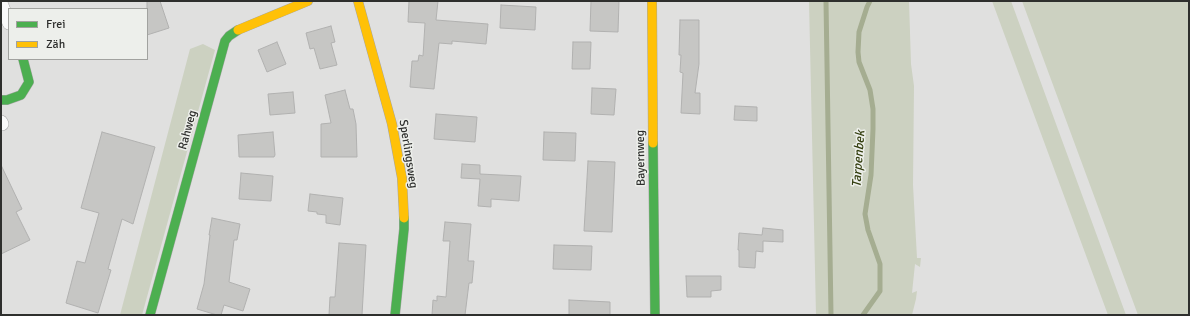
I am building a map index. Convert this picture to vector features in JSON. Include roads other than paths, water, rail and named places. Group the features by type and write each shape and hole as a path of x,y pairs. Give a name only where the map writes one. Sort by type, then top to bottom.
{"street":[{"name":"Rahweg","path":"150,315 225,40 234,32 308,1"},
{"name":"Sperlingsweg","path":"358,1 392,124 402,178 404,229 395,315"},
{"name":"Bayernweg","path":"652,1 654,315"},
{"path":"1,26 5,13"},
{"path":"1,100 7,100 21,94 28,82 22,60"}],"waterway":[{"path":"826,1 831,315"},
{"name":"Tarpenbek","path":"863,315 880,291 880,264 868,230 865,214 871,175 873,109 870,90 859,62 858,52 859,32 870,1"}]}
